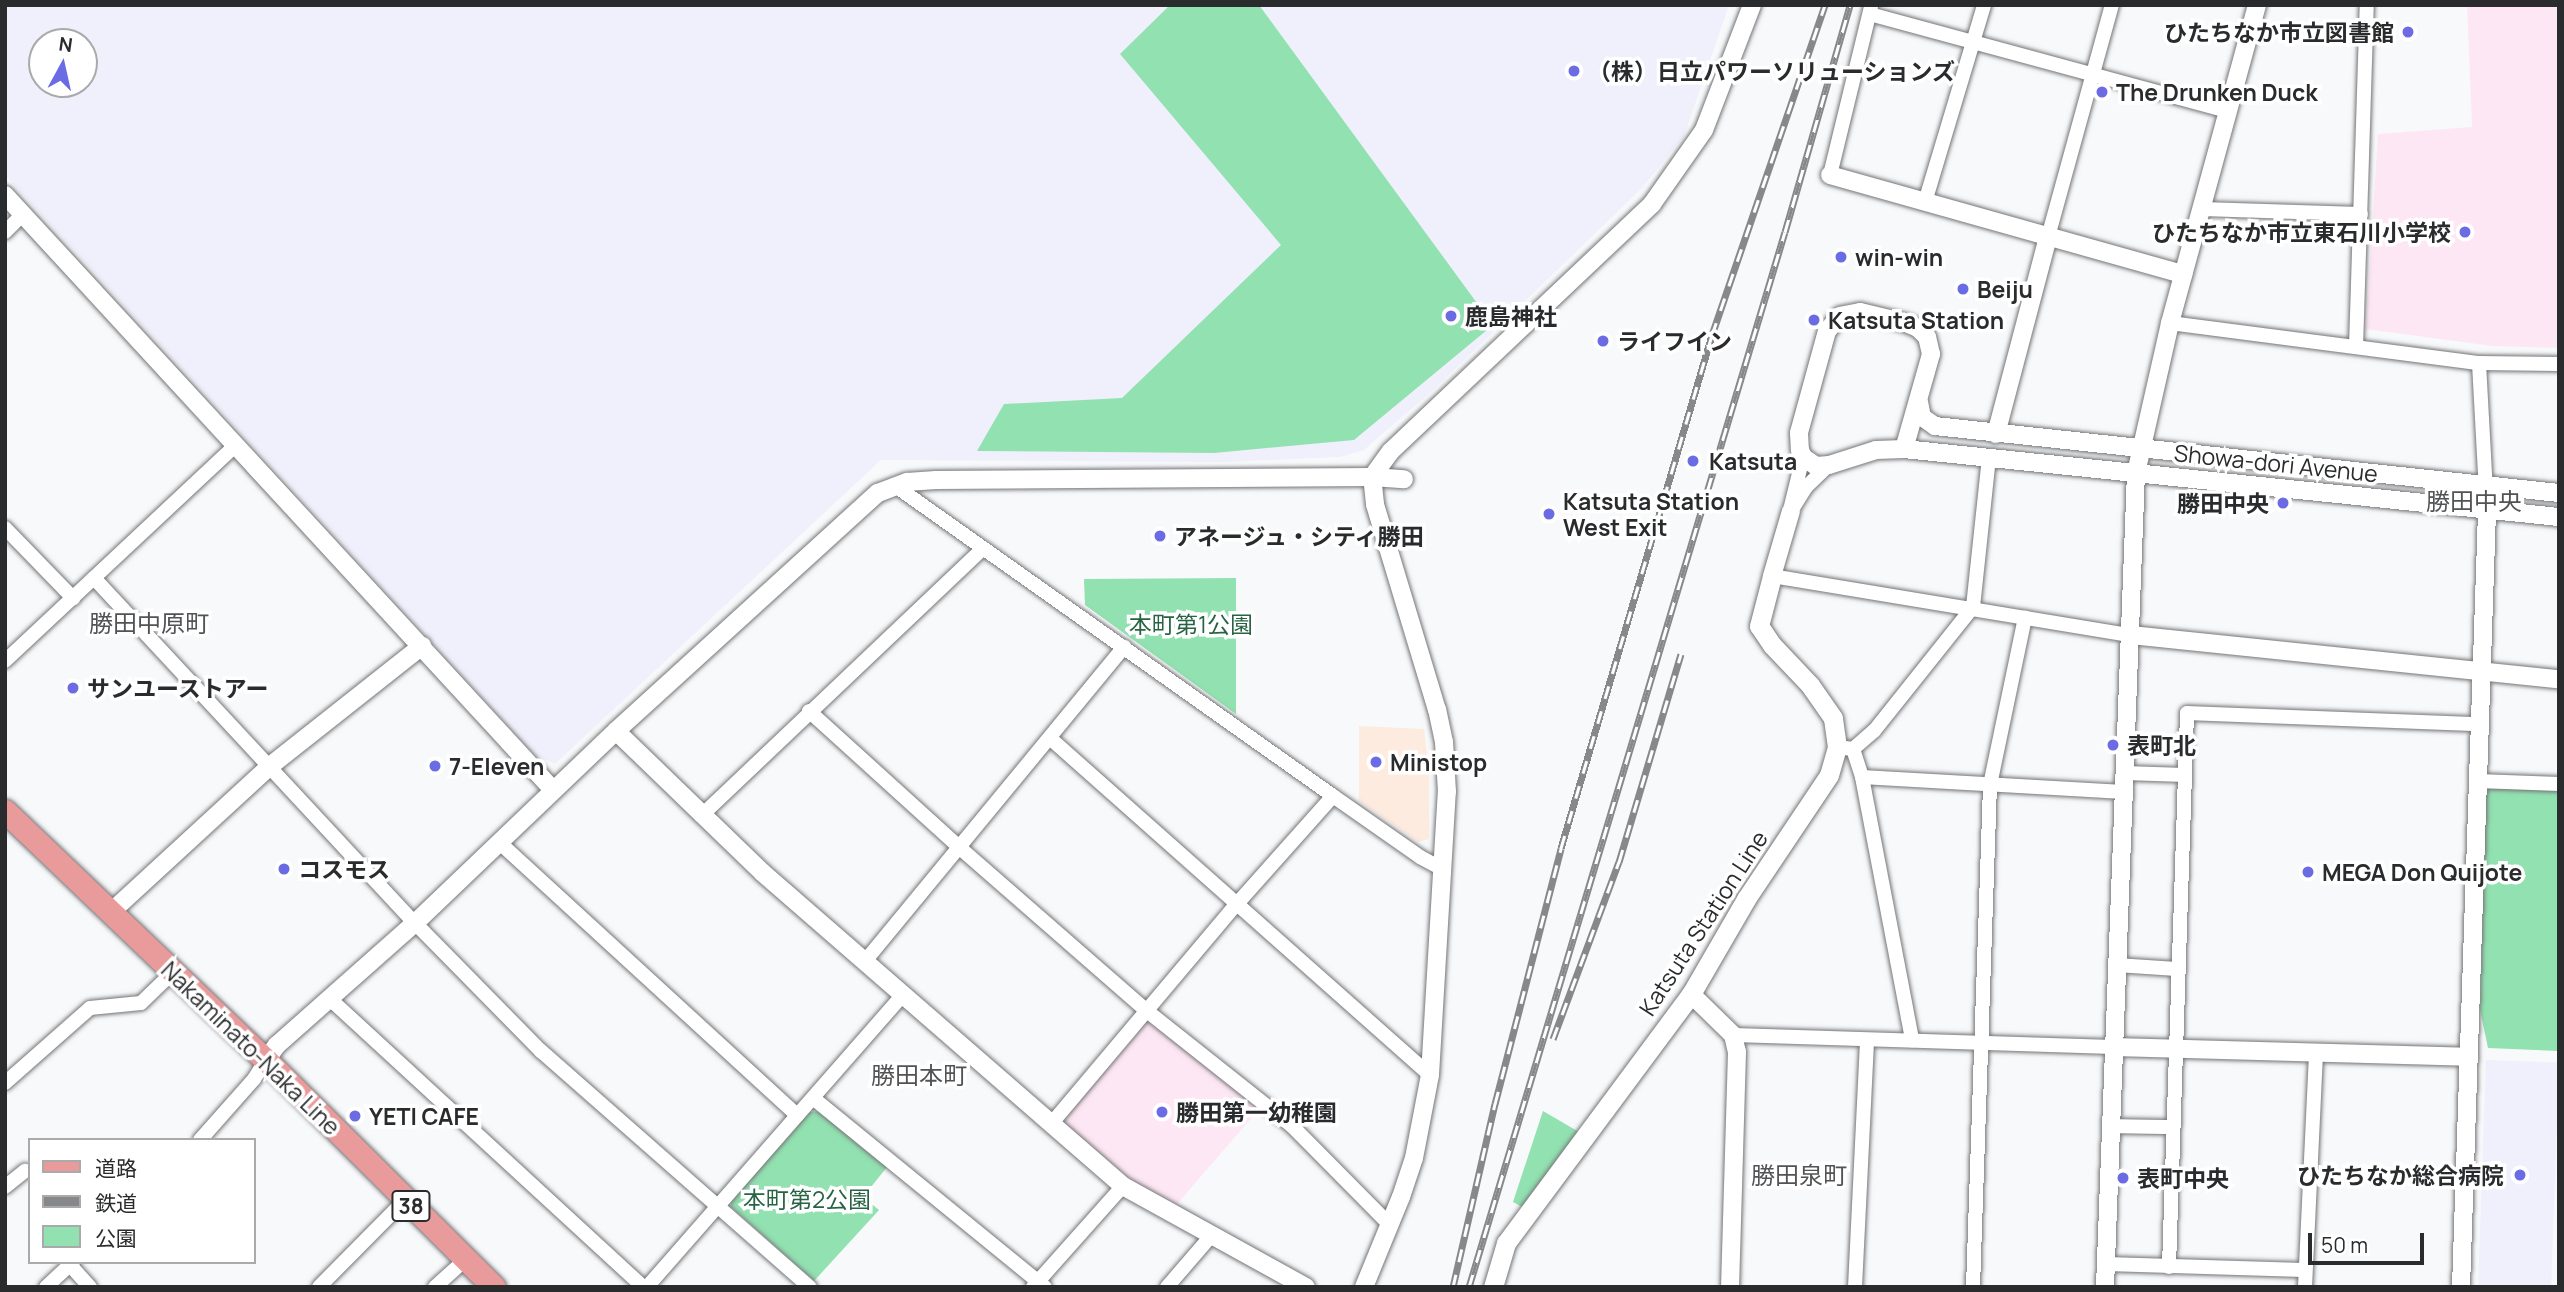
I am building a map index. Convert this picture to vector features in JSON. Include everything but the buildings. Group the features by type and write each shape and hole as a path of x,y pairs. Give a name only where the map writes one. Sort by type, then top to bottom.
{"main road":[{"path":"1772,576 1759,626 1823,703 1845,748"},
{"name":"Katsuta Station Line","path":"1493,1287 1506,1243 1691,994 1746,899 1845,748"},
{"name":"Nakaminato-Naka Line","path":"5,811 265,1060 495,1287"}],"street":[{"path":"1364,1287 1390,1225 1413,1158 1430,1075 1447,792 1444,742 1375,504 1372,477 1381,461 1407,435 1652,204 1704,130 1752,5"},
{"path":"1925,202 1984,5"},
{"path":"1996,434 2112,5"},
{"path":"2105,1287 2136,473 2139,449 2170,323 2257,5"},
{"path":"2356,347 2367,5"},
{"path":"2183,274 1830,175 1870,10 2227,111"},
{"path":"5,195 553,790"},
{"path":"2201,209 2361,214"},
{"path":"5,232 23,214"},
{"path":"1904,449 1931,354 1927,337 1918,328 1906,323 1860,312 1840,316 1827,331 1799,433 1803,457 1772,576 2130,635 2559,679"},
{"path":"2170,323 2479,363 2559,365"},
{"path":"2462,1287 2487,510 2479,363"},
{"name":"Showa-dori Avenue","path":"1919,402 1922,417 1935,426 2559,493"},
{"path":"5,661 236,446"},
{"name":"Showa-dori Avenue","path":"1829,465 1865,452 1904,449 2559,517"},
{"path":"1803,457 1816,466 1829,465"},
{"path":"1912,1040 1862,777 1845,748 1874,732 1973,607 1989,458"},
{"path":"1791,511 1806,487 1829,465"},
{"path":"202,1138 254,1079 277,1045 415,923 616,731 878,492 894,485 936,480 1372,477 1404,480"},
{"path":"894,485 1420,857 1443,869"},
{"path":"5,528 73,598"},
{"path":"701,816 983,548"},
{"path":"94,578 415,923 541,1051 810,1287"},
{"path":"1973,1287 1990,785 2025,618"},
{"path":"110,912 270,766 422,646"},
{"path":"866,960 1051,739 1124,647"},
{"path":"809,711 960,848 1147,1011 1292,1126 1390,1225"},
{"path":"2169,1267 2187,713 2479,724"},
{"path":"616,731 701,816 1123,1186 1306,1287"},
{"path":"1051,739 1235,906 1430,1075"},
{"path":"2125,773 2185,775"},
{"path":"1862,777 2124,792"},
{"path":"2478,781 2559,784"},
{"path":"1052,1123 1235,906 1333,796"},
{"path":"500,843 797,1115"},
{"path":"2116,965 2177,969"},
{"path":"5,1083 90,1008 141,1003 173,972"},
{"path":"1691,994 1732,1035 1737,1052 1730,1287"},
{"path":"330,999 645,1287 903,995"},
{"path":"1732,1035 2468,1057"},
{"path":"1855,1287 1867,1040"},
{"path":"2305,1287 2316,1054"},
{"path":"813,1098 1039,1285 1123,1186"},
{"path":"2112,1126 2172,1127"},
{"path":"5,1187 25,1171"},
{"path":"319,1287 405,1200"},
{"path":"1167,1287 1211,1236"},
{"path":"435,1287 466,1259"},
{"path":"46,1287 71,1264 90,1287"},
{"path":"2105,1264 2305,1270"}],"shaded area":[{"path":"5,5 1729,5 1684,136 1641,189 1431,392 1364,450 1340,457 1223,462 881,460 555,764 535,755 5,175"},
{"name":"ひたちなか市立東石川小学校","path":"2467,5 2559,5 2559,348 2492,346 2366,329 2378,134 2472,127"},
{"path":"1359,726 1424,729 1429,771 1429,839 1418,842 1359,801"},
{"name":"勝田第一幼稚園","path":"1151,1021 1261,1107 1177,1204 1129,1180 1064,1125 1063,1117 1142,1023"},
{"name":"ひたちなか総合病院","path":"2486,1060 2559,1063 2551,1287 2478,1287"}],"green space":[{"path":"1170,5 1259,5 1493,325 1354,440 1214,453 977,451 1004,404 1122,398 1281,245 1120,54"},
{"name":"本町第1公園","path":"1236,578 1236,714 1085,605 1084,579"},
{"path":"2490,784 2559,788 2559,1051 2488,1048 2480,1010 2486,791"},
{"name":"本町第2公園","path":"823,1111 887,1167 863,1197 879,1210 814,1281 731,1207 731,1200 809,1112"},
{"path":"1543,1111 1579,1132 1524,1208 1513,1202"}],"railway":[{"path":"1453,1287 1495,1104 1561,848 1712,335 1825,5"},
{"path":"1469,1287 1785,232 1850,5"},
{"path":"1553,1039 1619,862 1681,654"}],"place":[{"name":"ひたちなか市立図書館","path":"2408,32"},
{"name":"（株）日立パワーソリューションズ","path":"1574,71"},
{"name":"The Drunken Duck","path":"2102,92"},
{"name":"ひたちなか市立東石川小学校","path":"2465,232"},
{"name":"win-win","path":"1841,257"},
{"name":"Beiju","path":"1963,289"},
{"name":"鹿島神社","path":"1451,316"},
{"name":"Katsuta Station","path":"1814,320"},
{"name":"ライフイン","path":"1603,341"},
{"name":"Katsuta","path":"1693,461"},
{"name":"勝田中央","path":"2283,503"},
{"name":"Katsuta Station West Exit","path":"1549,514"},
{"name":"アネージュ・シティ勝田","path":"1160,536"},
{"name":"サンユーストアー","path":"73,688"},
{"name":"表町北","path":"2113,745"},
{"name":"Ministop","path":"1376,762"},
{"name":"7-Eleven","path":"435,766"},
{"name":"コスモス","path":"284,869"},
{"name":"MEGA Don Quijote","path":"2308,872"},
{"name":"勝田第一幼稚園","path":"1162,1112"},
{"name":"YETI CAFE","path":"355,1116"},
{"name":"ひたちなか総合病院","path":"2520,1175"},
{"name":"表町中央","path":"2123,1178"}],"district":[{"name":"勝田中央","path":"2474,501"},
{"name":"勝田中原町","path":"149,623"},
{"name":"勝田本町","path":"919,1075"},
{"name":"勝田泉町","path":"1799,1175"}]}
